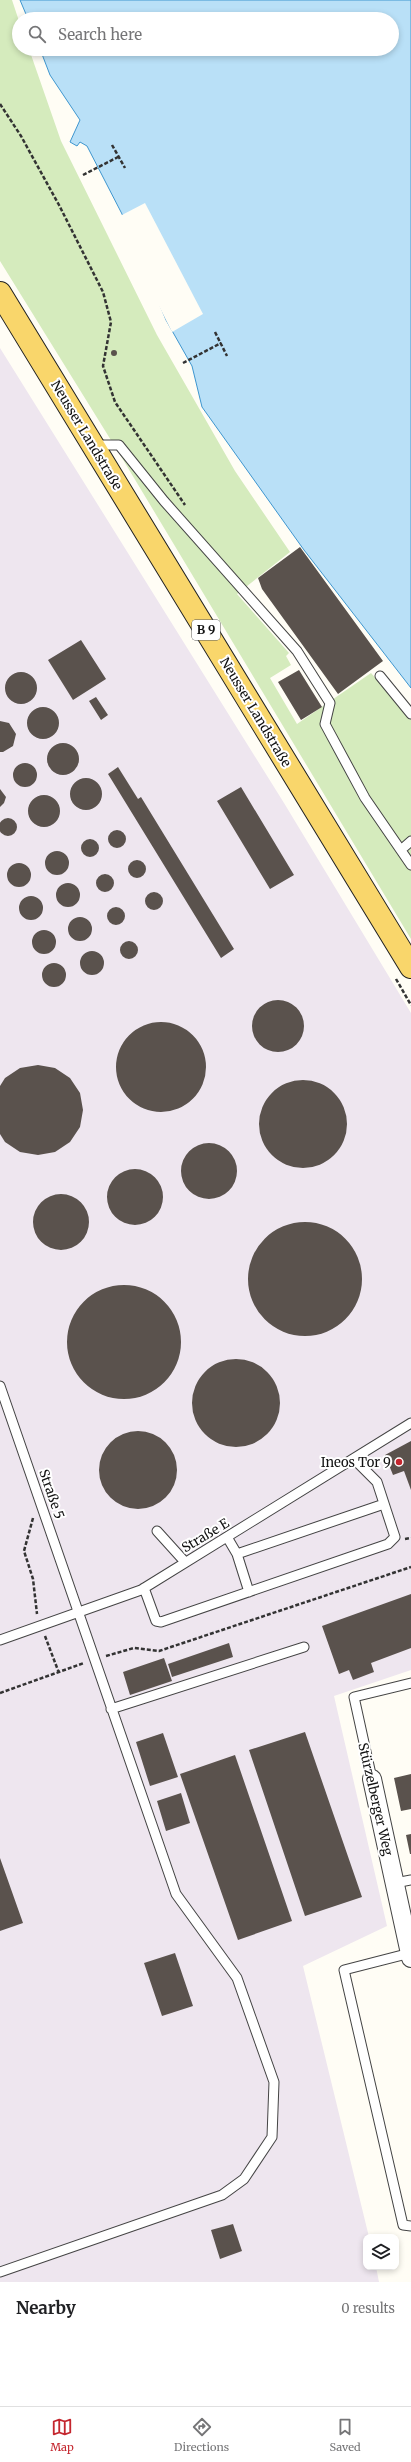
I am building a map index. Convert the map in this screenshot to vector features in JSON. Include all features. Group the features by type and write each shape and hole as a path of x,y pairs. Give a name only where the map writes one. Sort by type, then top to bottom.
{"main road":[{"name":"Neusser Landstraße","path":"0,293 411,967"}],"street":[{"name":"Stürzelberger Weg","path":"372,1779 403,1881 411,1955"}],"lane":[{"path":"93,445 119,445 164,501 297,651 330,704 325,724 366,798 402,849 411,865"},
{"path":"380,676 411,714"},
{"path":"402,849 411,841"},
{"name":"Straße 5","path":"0,1386 176,1894 237,1978 274,2082 272,2137 244,2179 222,2195 0,2272"},
{"name":"Straße E","path":"0,1640 144,1588 411,1423"},
{"path":"144,1588 156,1621 160,1622 388,1544 394,1537 377,1482 354,1459"},
{"path":"237,1554 384,1504"},
{"path":"157,1530 185,1562"},
{"path":"227,1537 237,1554 249,1592"},
{"path":"111,1709 304,1647"},
{"name":"Stürzelberger Weg","path":"372,1779 354,1697 411,1683"},
{"path":"411,1955 344,1970 403,2225 411,2226"}],"path":[{"path":"0,104 21,136 104,292 111,322 103,366 115,402 186,506"},
{"path":"112,145 125,168"},
{"path":"83,175 118,156"},
{"path":"215,332 227,356"},
{"path":"183,363 221,343"},
{"path":"42,1504 33,1517 24,1551 33,1580 37,1614 59,1673"},
{"path":"0,1693 134,1648 158,1651 411,1567"}],"shaded area":[{"path":"0,348 284,803 411,1013 411,1670 334,1696 387,1926 303,1966 368,2234 363,2234 363,2270 377,2270 379,2282 0,2282"}],"green space":[{"path":"0,0 12,0 16,12 12,12 12,56 31,56 61,141 157,335 235,471 290,552 237,594 289,653 286,656 291,665 270,678 297,724 371,673 411,718 411,939 122,458 0,261"}],"water":[{"path":"20,0 411,0 411,688 304,550 202,407 192,366 166,320 122,214 87,146 80,142 77,146 70,142 80,120 50,75 43,56 399,56 399,12 25,12"}],"pier":[{"path":"145,203 203,314 172,332 154,296 120,216"}],"building":[{"path":"114,350 117,353 114,356 111,353"},
{"path":"300,547 383,661 338,694 262,589 258,578"},
{"path":"81,640 106,679 73,700 48,660"},
{"path":"299,670 322,707 301,720 278,682"},
{"path":"18,672 24,672 34,679 37,688 36,694 30,701 24,704 18,704 8,697 5,691 5,685 12,675"},
{"path":"96,697 108,715 101,720 89,701"},
{"path":"40,707 46,707 56,714 59,723 58,729 52,736 46,739 40,739 30,732 27,726 27,720 34,710"},
{"path":"0,721 9,723 16,734 13,746 3,752 0,752"},
{"path":"60,743 66,743 76,750 79,759 78,765 72,772 66,775 60,775 50,768 47,762 47,756 54,746"},
{"path":"25,763 33,767 37,775 33,783 25,787 17,783 13,775 17,767"},
{"path":"118,767 138,799 141,797 234,949 221,958 108,774"},
{"path":"83,778 89,778 99,785 102,794 101,800 95,807 89,810 83,810 73,803 70,797 70,791 77,781"},
{"path":"241,787 294,875 270,889 217,801"},
{"path":"0,789 6,797 4,803 0,807"},
{"path":"41,795 47,795 57,802 60,811 59,817 53,824 47,827 41,827 31,820 28,814 28,808 35,798"},
{"path":"8,818 12,819 16,823 16,831 12,835 8,836 4,835 0,831 -1,827 0,823 4,819"},
{"path":"113,830 121,830 126,835 124,846 121,848 113,848 108,843 108,835"},
{"path":"86,839 94,839 99,844 97,855 94,857 86,857 81,852 81,844"},
{"path":"57,851 65,855 69,863 65,871 57,875 49,871 45,863 49,855"},
{"path":"133,860 141,860 146,865 144,876 141,878 133,878 128,873 128,865"},
{"path":"19,863 27,867 31,875 27,883 19,887 11,883 7,875 11,867"},
{"path":"101,874 109,874 114,879 112,890 109,892 101,892 96,887 96,879"},
{"path":"68,883 76,887 80,895 76,903 68,907 60,903 56,895 60,887"},
{"path":"150,892 158,892 163,897 161,908 158,910 150,910 145,905 145,897"},
{"path":"31,896 39,900 43,908 39,916 31,920 23,916 19,908 23,900"},
{"path":"112,907 120,907 125,912 123,923 120,925 112,925 107,920 107,912"},
{"path":"80,917 88,921 92,929 88,937 80,941 72,937 68,929 72,921"},
{"path":"44,930 52,934 56,942 52,950 44,954 36,950 32,942 36,934"},
{"path":"125,941 133,941 138,946 136,957 133,959 125,959 120,954 120,946"},
{"path":"92,951 100,955 104,963 100,971 92,975 84,971 80,963 84,955"},
{"path":"54,963 62,967 66,975 62,983 54,987 46,983 42,975 46,967"},
{"path":"273,1000 283,1000 297,1007 304,1021 304,1031 297,1045 283,1052 273,1052 263,1048 256,1041 252,1031 252,1021 256,1011 263,1004"},
{"path":"161,1022 178,1025 193,1035 203,1050 206,1067 203,1084 193,1099 178,1109 161,1112 144,1109 129,1099 119,1084 116,1067 119,1050 129,1035 144,1025"},
{"path":"38,1065 55,1068 70,1078 80,1093 83,1110 80,1127 70,1142 55,1152 38,1155 20,1152 5,1142 0,1134 0,1086 5,1078 20,1068"},
{"path":"303,1080 320,1084 334,1093 343,1107 347,1124 343,1141 334,1155 320,1164 303,1168 286,1164 272,1155 263,1141 259,1124 263,1107 272,1093 286,1084"},
{"path":"209,1143 220,1145 229,1151 235,1160 237,1171 235,1182 229,1191 220,1197 209,1199 198,1197 189,1191 183,1182 181,1171 183,1160 189,1151 198,1145"},
{"path":"135,1169 146,1171 155,1177 161,1186 163,1197 161,1208 155,1217 146,1223 135,1225 124,1223 115,1217 109,1208 107,1197 109,1186 115,1177 124,1171"},
{"path":"61,1194 72,1196 81,1202 87,1211 89,1222 87,1233 81,1242 72,1248 61,1250 50,1248 41,1242 35,1233 33,1222 35,1211 41,1202 50,1196"},
{"path":"305,1222 327,1226 337,1231 353,1247 358,1257 362,1279 358,1301 353,1311 337,1327 327,1332 305,1336 283,1332 273,1327 257,1311 252,1301 248,1279 252,1257 257,1247 273,1231 283,1226"},
{"path":"124,1285 146,1289 156,1294 172,1310 177,1320 181,1342 177,1364 172,1374 156,1390 146,1395 124,1399 102,1395 92,1390 76,1374 71,1364 67,1342 71,1320 76,1310 92,1294 102,1289"},
{"path":"236,1359 253,1362 267,1372 277,1386 280,1403 277,1420 267,1434 253,1444 236,1447 219,1444 205,1434 195,1420 192,1403 195,1386 205,1372 219,1362"},
{"path":"138,1431 153,1434 166,1442 174,1455 177,1470 174,1485 166,1498 153,1506 138,1509 123,1506 110,1498 102,1485 99,1470 102,1455 110,1442 123,1434"},
{"name":"Ineos Tor 9","path":"411,1441 411,1490 404,1471 393,1475 385,1455"},
{"path":"411,1594 411,1648 371,1663 374,1672 353,1680 349,1670 339,1674 322,1626"},
{"path":"229,1643 233,1657 172,1677 168,1664"},
{"path":"164,1658 172,1681 130,1695 123,1672"},
{"path":"305,1732 362,1897 305,1916 249,1750"},
{"path":"163,1733 178,1777 150,1786 136,1742"},
{"path":"235,1755 292,1921 238,1940 180,1774"},
{"path":"411,1774 411,1809 401,1811 394,1778"},
{"path":"181,1793 190,1823 166,1831 157,1801"},
{"path":"411,1834 411,1854 410,1854 406,1835"},
{"path":"0,1858 23,1923 0,1931"},
{"path":"175,1953 193,2006 162,2016 144,1963"},
{"path":"233,2224 242,2251 220,2259 211,2230"}],"place":[{"name":"Ineos Tor 9","path":"399,1462"}]}
